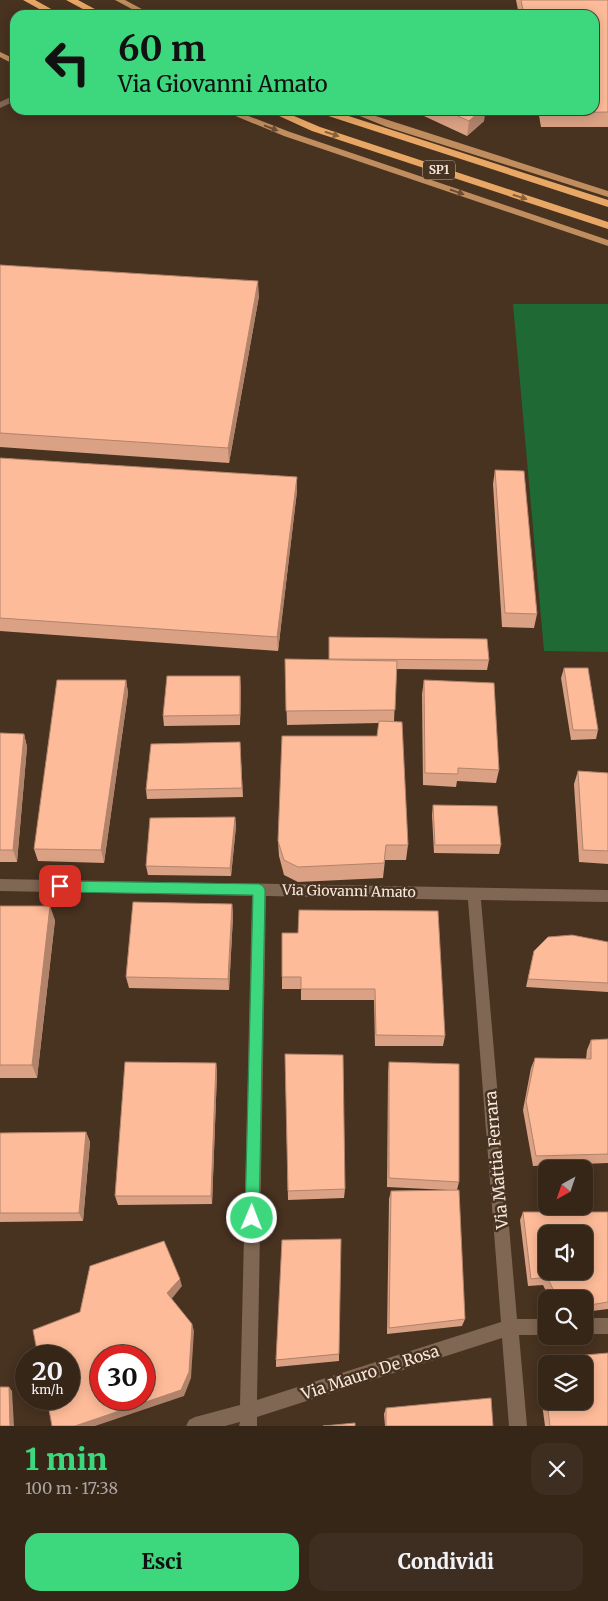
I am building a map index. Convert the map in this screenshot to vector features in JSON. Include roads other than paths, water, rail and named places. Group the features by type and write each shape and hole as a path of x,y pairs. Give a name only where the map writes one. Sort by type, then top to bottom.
{"highway":[{"path":"28,0 47,10"},
{"path":"71,0 90,10"},
{"name":"SP1","path":"284,115 326,132 608,226"},
{"name":"SP1","path":"335,115 608,204"}],"main road":[{"path":"119,0 139,10"},
{"path":"238,115 288,134 608,242"},
{"path":"363,115 608,194"}],"street":[{"name":"Via Giovanni Amato","path":"0,885 608,896"},
{"path":"248,1419 259,890"},
{"name":"Via Mattia Ferrara","path":"474,893 518,1426"},
{"path":"593,1326 608,1326"},
{"name":"Via Mauro De Rosa","path":"194,1426 248,1419 510,1327 538,1327"}]}
